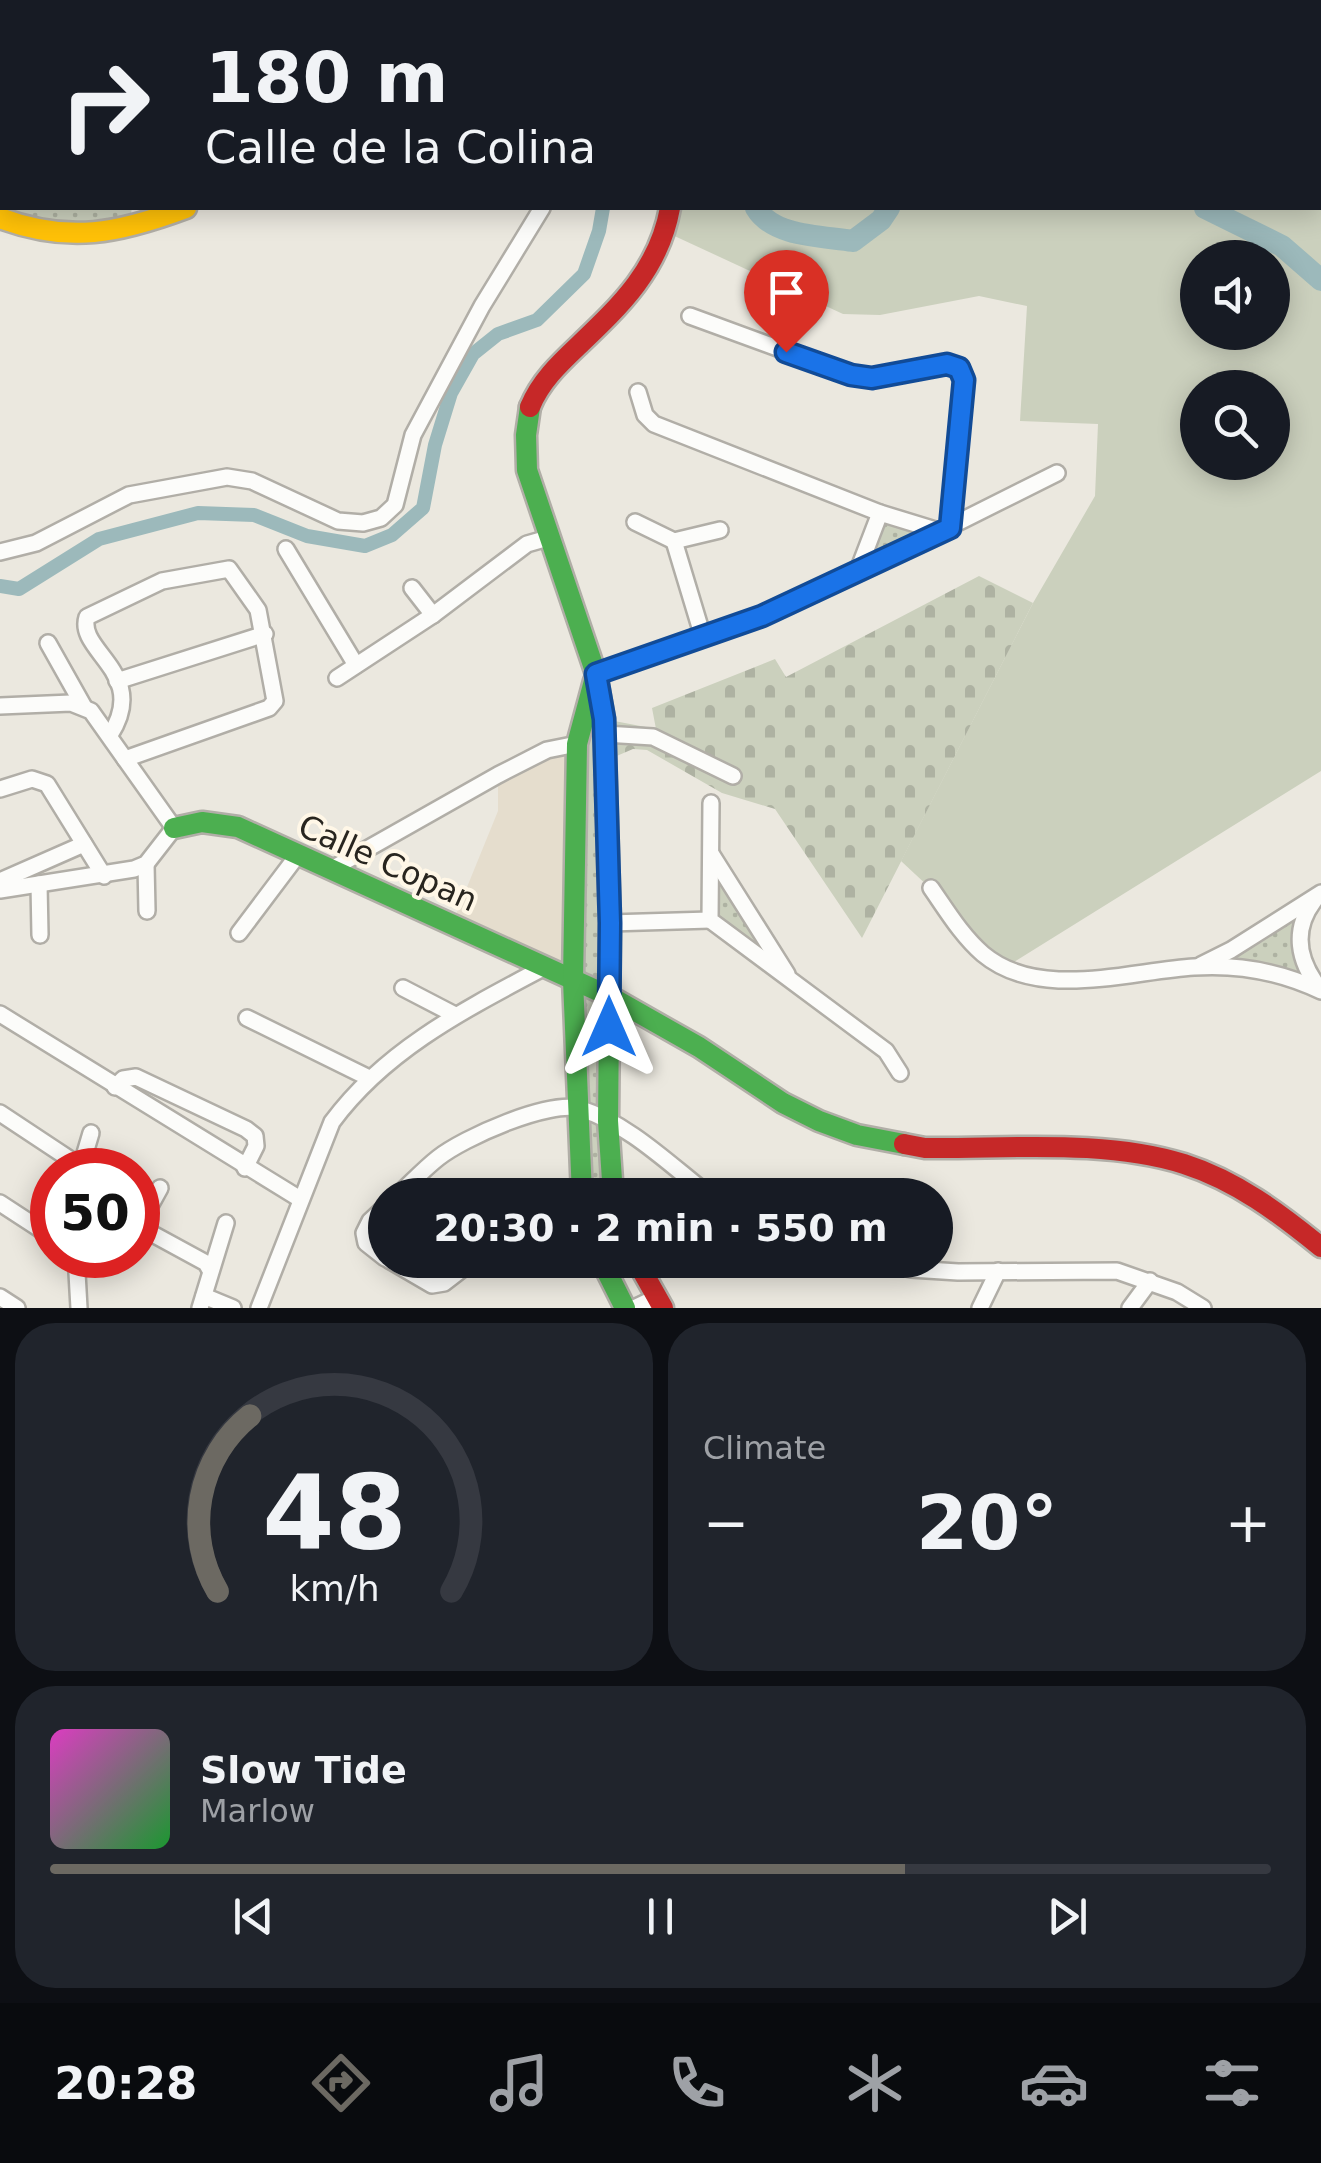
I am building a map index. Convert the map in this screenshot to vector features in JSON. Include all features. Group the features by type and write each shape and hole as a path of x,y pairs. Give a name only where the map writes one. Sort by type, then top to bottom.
{"main road":[{"path":"120,229 132,210"},
{"path":"0,218 62,235 86,236 180,210"},
{"path":"612,1178 605,734 596,674 527,470 524,434 532,403 544,380 641,286 664,242 670,210"},
{"path":"581,1178 573,980 577,744 596,674"},
{"name":"Calle Copan","path":"174,828 202,822 238,828 609,996 699,1047 783,1103 857,1136 924,1148 1112,1150 1151,1155 1227,1182 1270,1206 1321,1247"},
{"path":"611,1278 625,1308"},
{"path":"646,1278 659,1303"}],"street":[{"path":"0,552 36,543 128,495 227,477 252,481 338,521 363,523 382,518 395,505 413,435 482,306 541,210"},
{"path":"690,316 851,375 872,378 947,364 959,368 964,380 946,530"},
{"path":"638,392 645,415 654,424 880,513 946,530"},
{"path":"596,674 762,616 1057,473"},
{"path":"856,573 880,513"},
{"path":"635,522 674,541 720,530"},
{"path":"338,678 527,544 548,538"},
{"path":"674,541 702,636"},
{"path":"286,550 356,664"},
{"path":"110,734 124,702 118,681 86,628 87,616 162,581 228,569 258,610 276,701 269,708 125,759"},
{"path":"412,588 432,615"},
{"path":"118,681 265,634"},
{"path":"0,890 134,870 146,864 174,828 110,734 84,706 48,643"},
{"path":"0,706 84,706"},
{"path":"605,734 653,737 733,776"},
{"path":"330,870 547,750 577,744"},
{"path":"0,789 40,780 47,784 104,876"},
{"path":"710,920 711,803"},
{"path":"0,880 84,844"},
{"path":"712,855 794,985"},
{"path":"239,933 296,856"},
{"path":"146,864 147,911"},
{"path":"39,884 40,934"},
{"path":"930,888 960,930 985,956 1024,974 1075,979 1198,967 1278,973 1321,990"},
{"path":"1198,967 1216,960 1320,893"},
{"path":"1320,893 1305,913 1299,943 1308,970 1321,990"},
{"path":"610,923 710,920 886,1051 900,1073"},
{"path":"259,1308 332,1122 369,1078 448,1012 545,967"},
{"path":"403,988 448,1012"},
{"path":"0,1014 300,1199"},
{"path":"246,1018 369,1078"},
{"path":"115,1086 123,1078 136,1077 246,1129 254,1136 256,1146 245,1168"},
{"path":"416,1178 439,1157 484,1132 531,1114 576,1107 608,1120 686,1178"},
{"path":"0,1113 51,1148"},
{"path":"86,1148 91,1132"},
{"path":"0,1203 30,1223"},
{"path":"226,1223 202,1302 233,1308"},
{"path":"160,1238 206,1263 210,1270"},
{"path":"953,1270 1117,1271 1150,1281 1203,1308"},
{"path":"980,1308 998,1271"},
{"path":"77,1278 79,1308"},
{"path":"420,1278 432,1285 451,1278"},
{"path":"1130,1308 1150,1281"},
{"path":"0,1297 17,1308"},
{"path":"634,1308 659,1303"}],"shaded area":[{"path":"577,744 573,980 452,924 498,811 498,775"}],"green space":[{"path":"0,210 132,210 130,218 86,236 0,218"},
{"path":"670,210 1321,210 1321,771 1006,967 985,956 930,888 901,861 1033,603 1095,496 1098,424 1020,421 1027,306 979,296 880,315 843,314 668,233"},
{"path":"880,513 942,532 857,573"},
{"path":"979,576 1033,603 862,938 775,809 722,793 647,750 633,749 605,761 604,719 656,729 652,708 775,659 786,677"},
{"path":"596,674 612,1178 583,1178 577,744"},
{"path":"712,855 794,985 710,920"},
{"path":"1310,902 1301,918 1310,984 1208,968"}],"waterway":[{"path":"0,586 19,589 99,539 198,513 254,515 307,536 365,546 392,535 423,508 435,445 451,393 473,354 498,334 537,320 584,274 603,210"},
{"path":"758,210 786,230 853,241 881,220 888,210"},
{"path":"1209,210 1282,246 1321,280"}],"traffic: fast":[{"path":"530,407 527,470 596,674 604,719 612,1178"},
{"path":"581,1178 573,980 577,744 594,681"},
{"path":"174,828 202,822 238,827 609,996 819,1121 857,1135 904,1144"},
{"path":"610,1278 625,1308"}],"traffic: slow":[{"path":"0,218 72,233 116,229 180,210"}],"traffic: jam":[{"path":"530,407 551,374 636,284 657,250 670,210"},
{"path":"904,1144 925,1148 1089,1148 1154,1156 1203,1171 1240,1189 1321,1247"},
{"path":"646,1278 663,1308"}],"route":[{"path":"609,1027 604,719 596,674 762,616 950,528 964,380 959,368 947,364 872,378 851,375 786,352"}]}
